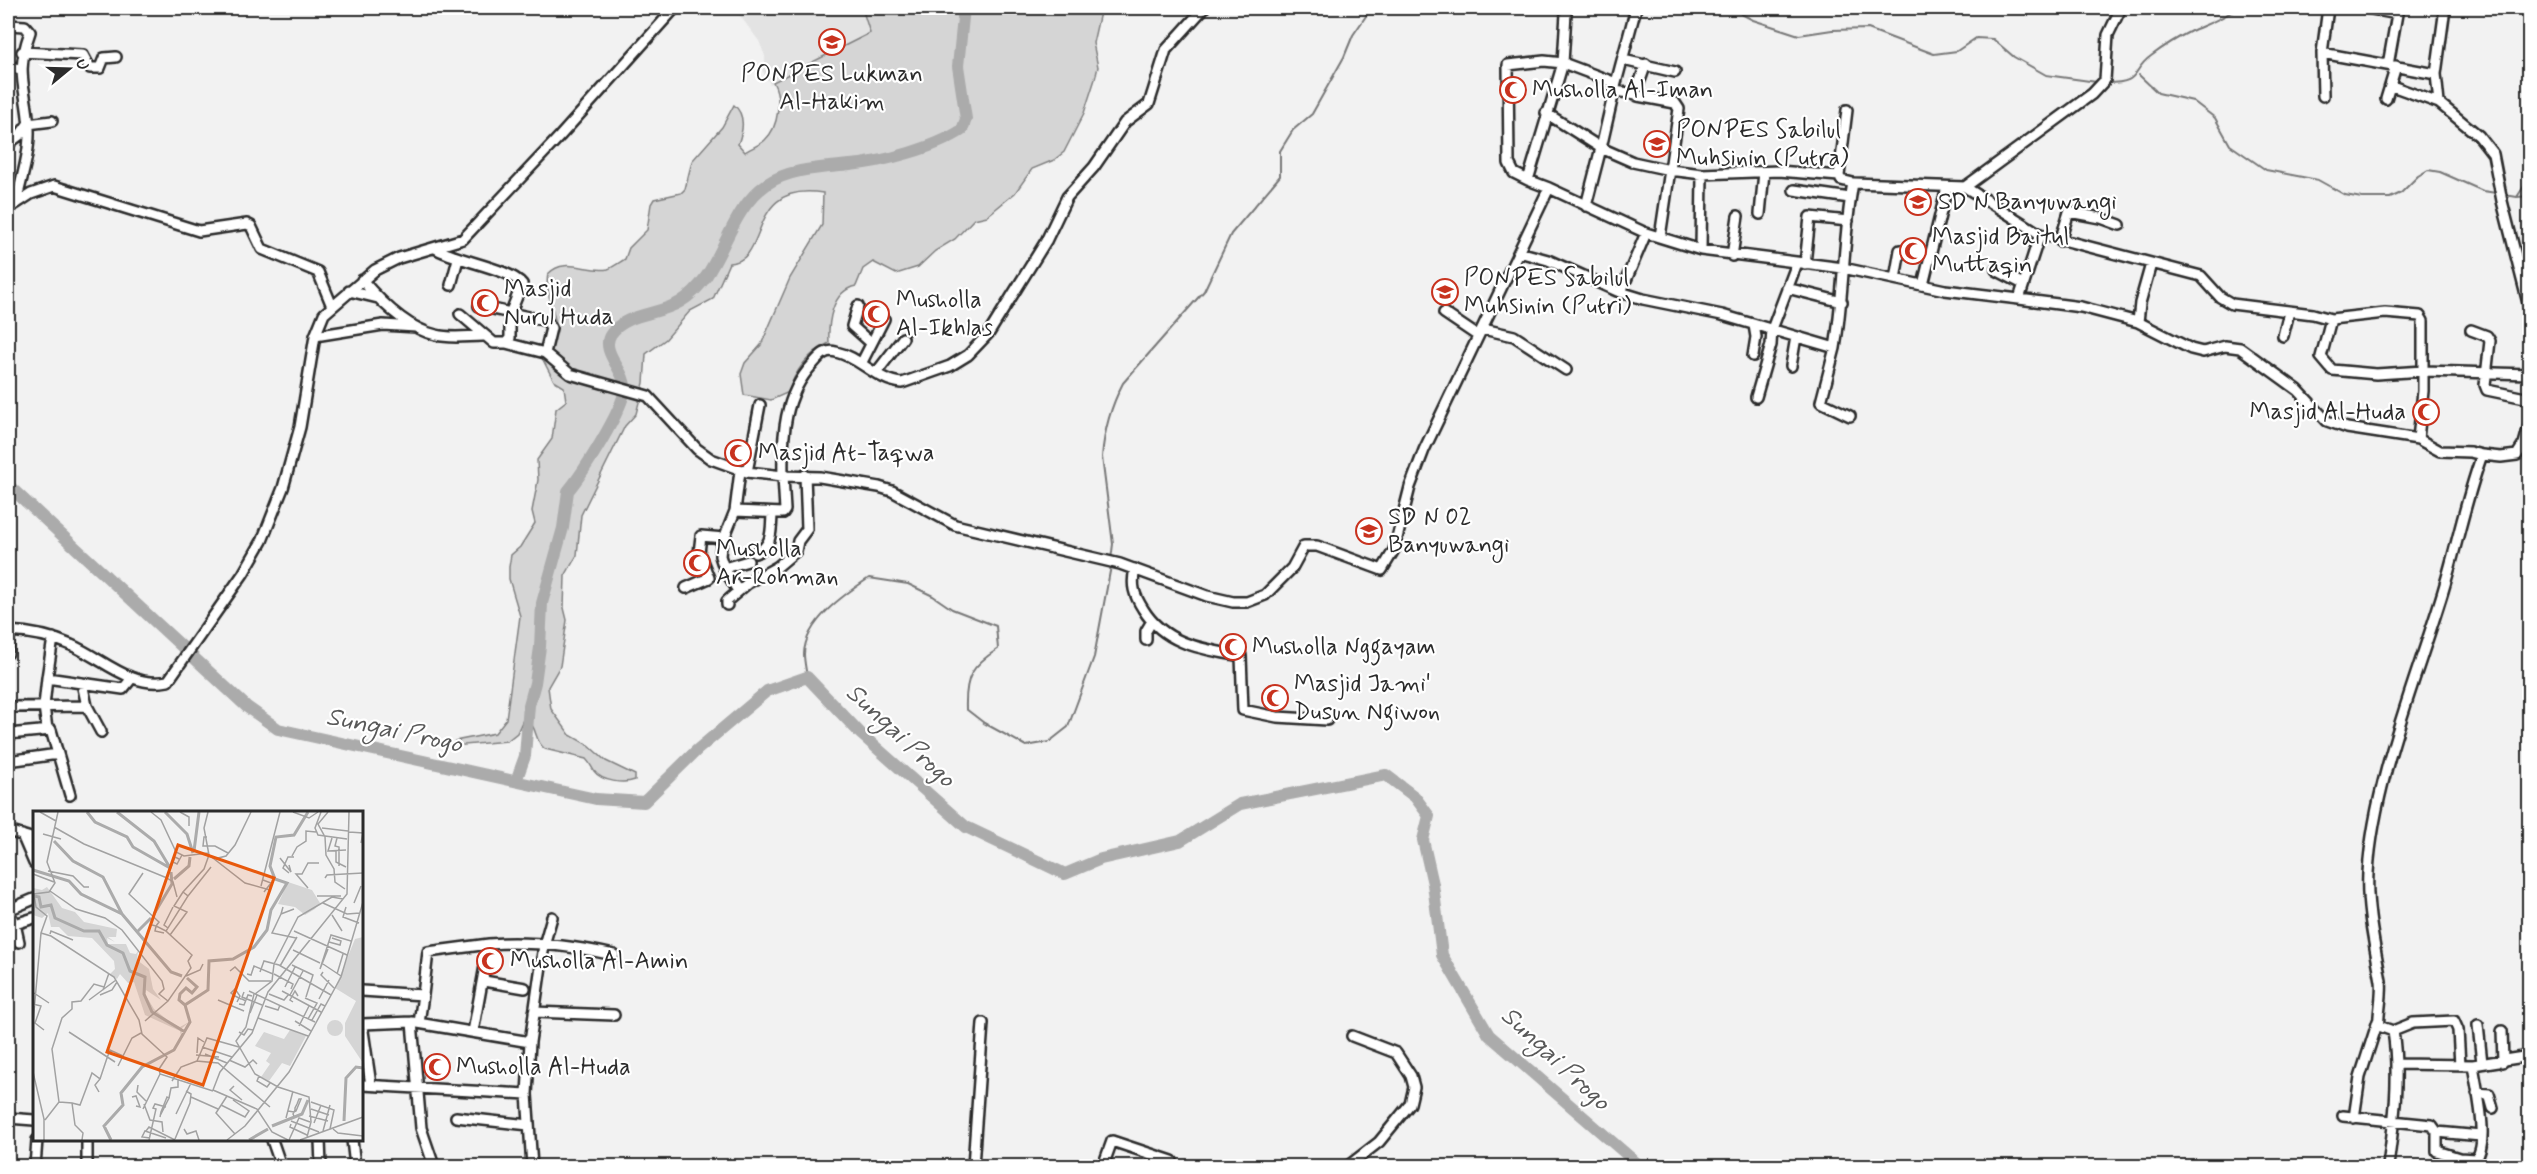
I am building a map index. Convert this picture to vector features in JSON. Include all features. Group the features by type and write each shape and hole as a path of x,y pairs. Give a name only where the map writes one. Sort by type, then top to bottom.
{"street":[{"path":"8,652 8,631 53,638 148,684 168,681 214,617 262,540 284,488 300,427 315,336 320,320 332,306 362,280 399,258 463,239 675,8"},
{"path":"735,511 772,514 783,513 785,510 783,476 786,414 799,379 825,352 834,351 861,362 876,373 895,382 923,377 950,366 968,355 989,333 1046,241 1067,197 1094,167 1125,122 1149,104 1166,50 1204,8"},
{"path":"1587,206 1636,8"},
{"path":"1965,187 2092,94 2105,80 2108,35 2121,8"},
{"path":"2323,96 2322,53 2328,8"},
{"path":"2366,8 2398,11 2392,86 2386,99"},
{"path":"2439,103 2436,74 2445,8"},
{"path":"1528,180 1546,113 1563,63 1566,13"},
{"path":"8,25 25,26 29,29 20,69 28,124 16,203"},
{"path":"22,52 83,55 90,68 100,68 104,58 116,57"},
{"path":"2322,53 2436,74"},
{"path":"1660,237 1678,107 1675,103 1615,87 1563,63 1544,60 1508,65 1509,163 1514,173 1646,233 1701,250 1732,256 1843,268 1923,285 2081,307 2138,322 2192,349 2203,352 2225,346 2240,348 2298,390 2327,421 2336,425 2418,439 2440,451 2509,457 2527,444 2529,422"},
{"path":"1623,60 1675,72"},
{"path":"1637,94 1646,64"},
{"path":"8,66 20,69"},
{"path":"2392,86 2439,103 2479,136 2493,154 2529,311"},
{"path":"1846,110 1839,176 1841,180 1852,183 1965,187 2040,234 2201,276 2220,297 2232,304 2313,314 2331,320 2385,313 2420,316 2424,326 2424,371 2418,439"},
{"path":"1546,113 1601,148 1633,162 1670,170 1702,174 1764,172 1839,176"},
{"path":"8,144 20,135 28,124 52,122"},
{"path":"1760,214 1764,172"},
{"path":"1701,250 1702,174"},
{"path":"1850,416 1821,402 1835,348 1842,302 1843,268 1852,183"},
{"path":"8,209 44,188 54,186 199,231 247,224 251,226 262,249 318,272 332,306"},
{"path":"1923,285 1947,187"},
{"path":"460,314 494,344 506,343 545,353 570,374 636,392 656,402 704,455 744,471 805,476 879,487 892,491 955,525 1120,564 1207,596 1233,602 1247,602 1265,595 1292,568 1304,546 1317,546 1353,562 1382,570 1394,550 1410,487 1424,450 1549,188"},
{"path":"1794,190 1850,198"},
{"path":"2060,241 2069,212 2101,218 2120,225"},
{"path":"1732,256 1738,216"},
{"path":"1756,397 1771,345 1772,329 1787,288 1801,264 1810,217 1848,221"},
{"path":"1621,292 1646,233"},
{"path":"2019,299 2040,234"},
{"path":"435,248 458,259 495,270 522,283 518,299 510,314 510,338 506,343"},
{"path":"1895,279 1900,250"},
{"path":"1519,252 1548,260 1621,292 1772,329 1835,348"},
{"path":"451,285 458,259"},
{"path":"2138,322 2140,303 2151,264"},
{"path":"1995,270 2023,284"},
{"path":"362,280 381,299 416,327 438,336 483,336"},
{"path":"1787,288 1842,302"},
{"path":"349,291 381,299"},
{"path":"479,306 548,322 551,327 545,353"},
{"path":"858,306 852,326 872,343"},
{"path":"2283,336 2289,312"},
{"path":"1444,313 1480,332 1514,336 1566,370"},
{"path":"861,362 884,319"},
{"path":"2331,320 2321,357 2328,368 2342,372 2376,374 2424,371 2529,374"},
{"path":"315,336 383,325 416,327"},
{"path":"1753,356 1756,337 1754,325"},
{"path":"2471,330 2487,336 2490,341 2485,387 2490,393 2529,399"},
{"path":"1791,366 1796,337"},
{"path":"876,373 903,338"},
{"path":"738,591 724,568 720,556 724,538 735,511 760,405"},
{"path":"2354,1118 2360,1077 2378,1021 2383,997 2371,930 2368,874 2372,841 2384,781 2441,599 2468,494 2482,455"},
{"path":"727,605 727,601 738,591 777,567 796,551 798,541 807,529 805,476"},
{"path":"755,553 763,550 768,544 772,514"},
{"path":"686,588 709,577 699,553 701,536 724,538"},
{"path":"724,568 748,561"},
{"path":"1135,569 1131,583 1136,597 1162,633 1194,648 1241,656 1242,710 1277,717 1327,720"},
{"path":"1146,640 1146,631 1152,621"},
{"path":"47,729 44,706 53,638"},
{"path":"47,678 124,689 132,678"},
{"path":"82,683 87,706 101,732"},
{"path":"8,707 87,706"},
{"path":"8,734 51,730 70,795"},
{"path":"8,761 58,754"},
{"path":"8,831 33,839"},
{"path":"22,835 33,861"},
{"path":"19,942 15,924 8,911 33,899"},
{"path":"532,1167 527,1094 530,1042 544,945 552,917"},
{"path":"15,924 33,918"},
{"path":"473,1032 489,944"},
{"path":"434,1167 421,1128 416,1086 415,1022 423,995 428,952 489,944 584,948 614,955"},
{"path":"484,981 525,988"},
{"path":"363,991 423,995"},
{"path":"534,1012 614,1015"},
{"path":"2378,1021 2379,1026 2393,1031 2413,1023 2454,1021 2458,1030 2460,1065"},
{"path":"363,1024 415,1022 530,1042"},
{"path":"973,1167 983,1023"},
{"path":"2437,1131 2437,1151 2458,1162 2478,1159 2481,1136 2477,1093 2478,1025"},
{"path":"2388,1167 2394,1123 2396,1064 2393,1031"},
{"path":"2502,1032 2503,1062"},
{"path":"1348,1167 1379,1142 1410,1104 1414,1087 1411,1076 1396,1053 1352,1036"},
{"path":"363,1039 366,1085 527,1094"},
{"path":"2396,1064 2478,1064 2503,1062 2529,1056"},
{"path":"2477,1093 2489,1094 2493,1108"},
{"path":"2343,1116 2394,1123 2428,1124 2437,1131 2481,1136"},
{"path":"8,1118 33,1120"},
{"path":"456,1118 529,1125"},
{"path":"35,1167 37,1141"},
{"path":"87,1141 87,1167"},
{"path":"272,1141 280,1167"},
{"path":"320,1141 321,1167"},
{"path":"352,1141 355,1167"},
{"path":"1103,1167 1112,1141 1172,1161 1169,1167"}],"shaded area":[{"path":"734,8 862,8 870,33 770,84 760,66 765,62 765,56 759,41"},
{"path":"862,8 1101,8 1093,43 1098,67 1095,79 1084,113 1064,152 1054,160 1032,169 1015,193 987,216 974,219 955,239 935,251 918,267 896,274 873,262 863,269 856,286 841,294 836,301 829,327 829,343 804,363 791,384 789,392 771,400 744,395 741,374 745,363 761,345 790,278 822,225 823,193 798,192 781,199 770,209 751,250 742,259 729,263 713,299 690,311 666,339 646,354 644,383 636,414 625,426 581,515 577,555 565,576 564,608 567,620 560,666 548,687 551,709 570,735 588,745 606,761 635,775 635,780 619,782 602,778 586,759 545,749 539,742 532,725 524,717 517,733 507,741 454,746 455,741 495,733 506,719 520,616 509,579 511,555 520,547 535,523 532,511 538,480 537,460 552,439 556,409 566,401 564,387 554,381 541,356 548,334 556,329 547,281 548,274 562,266 608,269 625,259 629,248 647,230 651,204 654,199 681,193 685,189 692,161 722,127 734,105 742,118 738,144 745,152 763,142 773,128 778,112 778,96 773,82 870,33"}],"waterway":[{"path":"516,781 525,756 529,705 540,647 542,603 563,528 568,491 610,426 623,398 624,381 608,347 611,334 625,322 672,306 695,290 716,261 741,211 767,184 797,172 863,163 908,153 938,143 962,130 966,119 958,66 964,8"},
{"path":"1111,560 1113,544 1102,457 1109,419 1123,383 1204,291 1231,234 1280,176 1280,151 1293,130 1312,114 1344,57 1353,35 1366,16 1368,8"},
{"path":"1730,8 1753,20 1799,35 1832,30 1868,29 1934,54 1957,51 1976,38 1993,39 2014,57 2046,75 2097,82"},
{"path":"2106,83 2126,81 2145,61 2165,46 2237,8"},
{"path":"2139,75 2158,93 2193,101 2215,118 2230,145 2266,170 2318,180 2345,195 2362,198 2390,198 2401,193 2418,176 2428,170 2440,172 2483,191 2496,193"},
{"path":"2505,195 2517,197 2530,177"},
{"path":"2517,197 2530,196"},
{"name":"Sungai Progo","path":"8,485 247,707 278,729 596,799 644,802 697,750 767,691 807,677 861,734 966,827 1065,874 1101,859 1180,841 1240,804 1386,775 1415,797 1429,816 1423,840 1433,884 1442,955 1489,1035 1640,1166"},
{"path":"807,677 804,654 806,642 811,630 838,600 869,578 908,584 933,596 952,609 996,626 998,649 981,661 972,673 967,689 966,709 984,723 1026,746 1049,742 1068,727 1094,657 1111,566"}],"place":[{"name":"PONPES Lukman Al-Hakim","path":"832,42"},
{"name":"Musholla Al-Iman","path":"1513,90"},
{"name":"PONPES Sabilul Muhsinin (Putra)","path":"1657,144"},
{"name":"SD N Banyuwangi","path":"1918,202"},
{"name":"Masjid Baitul Muttaqin","path":"1913,251"},
{"name":"PONPES Sabilul Muhsinin (Putri)","path":"1445,292"},
{"name":"Masjid Nurul Huda","path":"485,303"},
{"name":"Musholla Al-Ikhlas","path":"876,314"},
{"name":"Masjid Al-Huda","path":"2426,412"},
{"name":"Masjid At-Taqwa","path":"738,453"},
{"name":"SD N 02 Banyuwangi","path":"1369,531"},
{"name":"Musholla Ar-Rohman","path":"697,563"},
{"name":"Musholla Nggayam","path":"1233,647"},
{"name":"Masjid Jami' Dusun Ngiwon","path":"1275,698"},
{"name":"Musholla Al-Amin","path":"490,961"},
{"name":"Musholla Al-Huda","path":"437,1067"}]}
